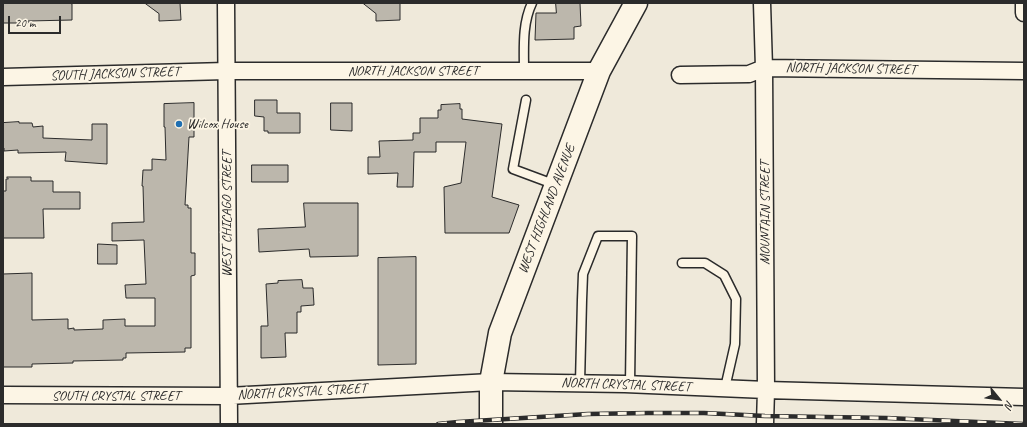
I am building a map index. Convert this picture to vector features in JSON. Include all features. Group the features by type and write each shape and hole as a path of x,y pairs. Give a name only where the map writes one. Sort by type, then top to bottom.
{"main road":[{"name":"WEST HIGHLAND AVENUE","path":"491,424 491,382 500,333 599,71 636,3"}],"street":[{"name":"WEST CHICAGO STREET","path":"226,3 229,424"},
{"name":"MOUNTAIN STREET","path":"762,3 764,68 765,424"},
{"path":"1024,3 1024,13"},
{"name":"NORTH JACKSON STREET","path":"680,75 749,74 764,68 1024,71"},
{"name":"NORTH JACKSON STREET","path":"226,71 599,71"},
{"name":"SOUTH JACKSON STREET","path":"3,77 226,71"},
{"name":"NORTH CRYSTAL STREET","path":"228,396 491,382 630,384 766,390 1024,397"},
{"name":"SOUTH CRYSTAL STREET","path":"3,395 228,396"}],"lane":[{"path":"524,71 524,30 528,12 532,3"},
{"path":"526,100 513,169 556,185"},
{"path":"580,383 583,274 598,236 632,236 630,384"},
{"path":"682,262 705,263 724,275 736,299 735,344 725,388"}],"building":[{"path":"3,3 70,3 72,4 72,20 3,23"},
{"path":"145,3 180,3 181,20 159,21 159,14"},
{"path":"363,3 400,3 400,20 376,21 376,14"},
{"path":"556,3 580,3 581,26 574,27 574,39 535,40 536,13 556,13"},
{"path":"255,100 277,100 277,113 300,113 300,133 268,133 268,131 264,131 264,117 255,116"},
{"path":"194,103 194,137 189,137 185,205 188,205 188,208 191,208 191,253 195,253 195,275 191,276 191,348 185,348 185,352 126,353 126,358 123,358 123,360 73,361 73,363 32,364 32,367 3,367 3,274 32,273 32,320 68,319 68,329 74,328 74,330 103,329 103,320 125,319 125,326 155,326 155,298 126,298 125,285 146,284 144,240 112,241 112,223 144,222 142,186 143,170 152,170 152,159 166,160 164,104"},
{"path":"331,103 352,103 352,131 331,130"},
{"path":"460,104 460,109 462,109 462,119 502,124 492,197 519,205 509,233 445,233 444,187 461,183 466,142 436,142 436,152 414,152 413,187 397,187 398,173 368,174 368,157 380,157 379,141 413,140 413,133 420,133 420,118 438,118 438,110 441,110 441,105"},
{"path":"3,123 32,123 33,127 43,126 43,138 92,140 92,124 107,124 107,164 65,161 66,152 18,153 18,150 4,151"},
{"path":"252,165 288,165 288,182 252,182"},
{"path":"7,177 31,177 31,181 53,181 53,192 80,192 80,209 43,209 44,238 3,238 3,191 6,191"},
{"path":"304,203 358,203 358,256 310,257 309,249 259,252 258,229 305,227"},
{"path":"98,244 117,245 117,264 98,264"},
{"path":"416,257 416,364 378,365 378,258"},
{"path":"302,280 303,288 313,288 314,305 301,306 301,312 297,312 297,333 285,333 286,357 261,358 261,326 268,326 266,284 278,283 278,281"}],"railway":[{"path":"438,424 588,414 648,413 886,418 1023,424"}],"place":[{"name":"Wilcox House","path":"179,124"}]}
